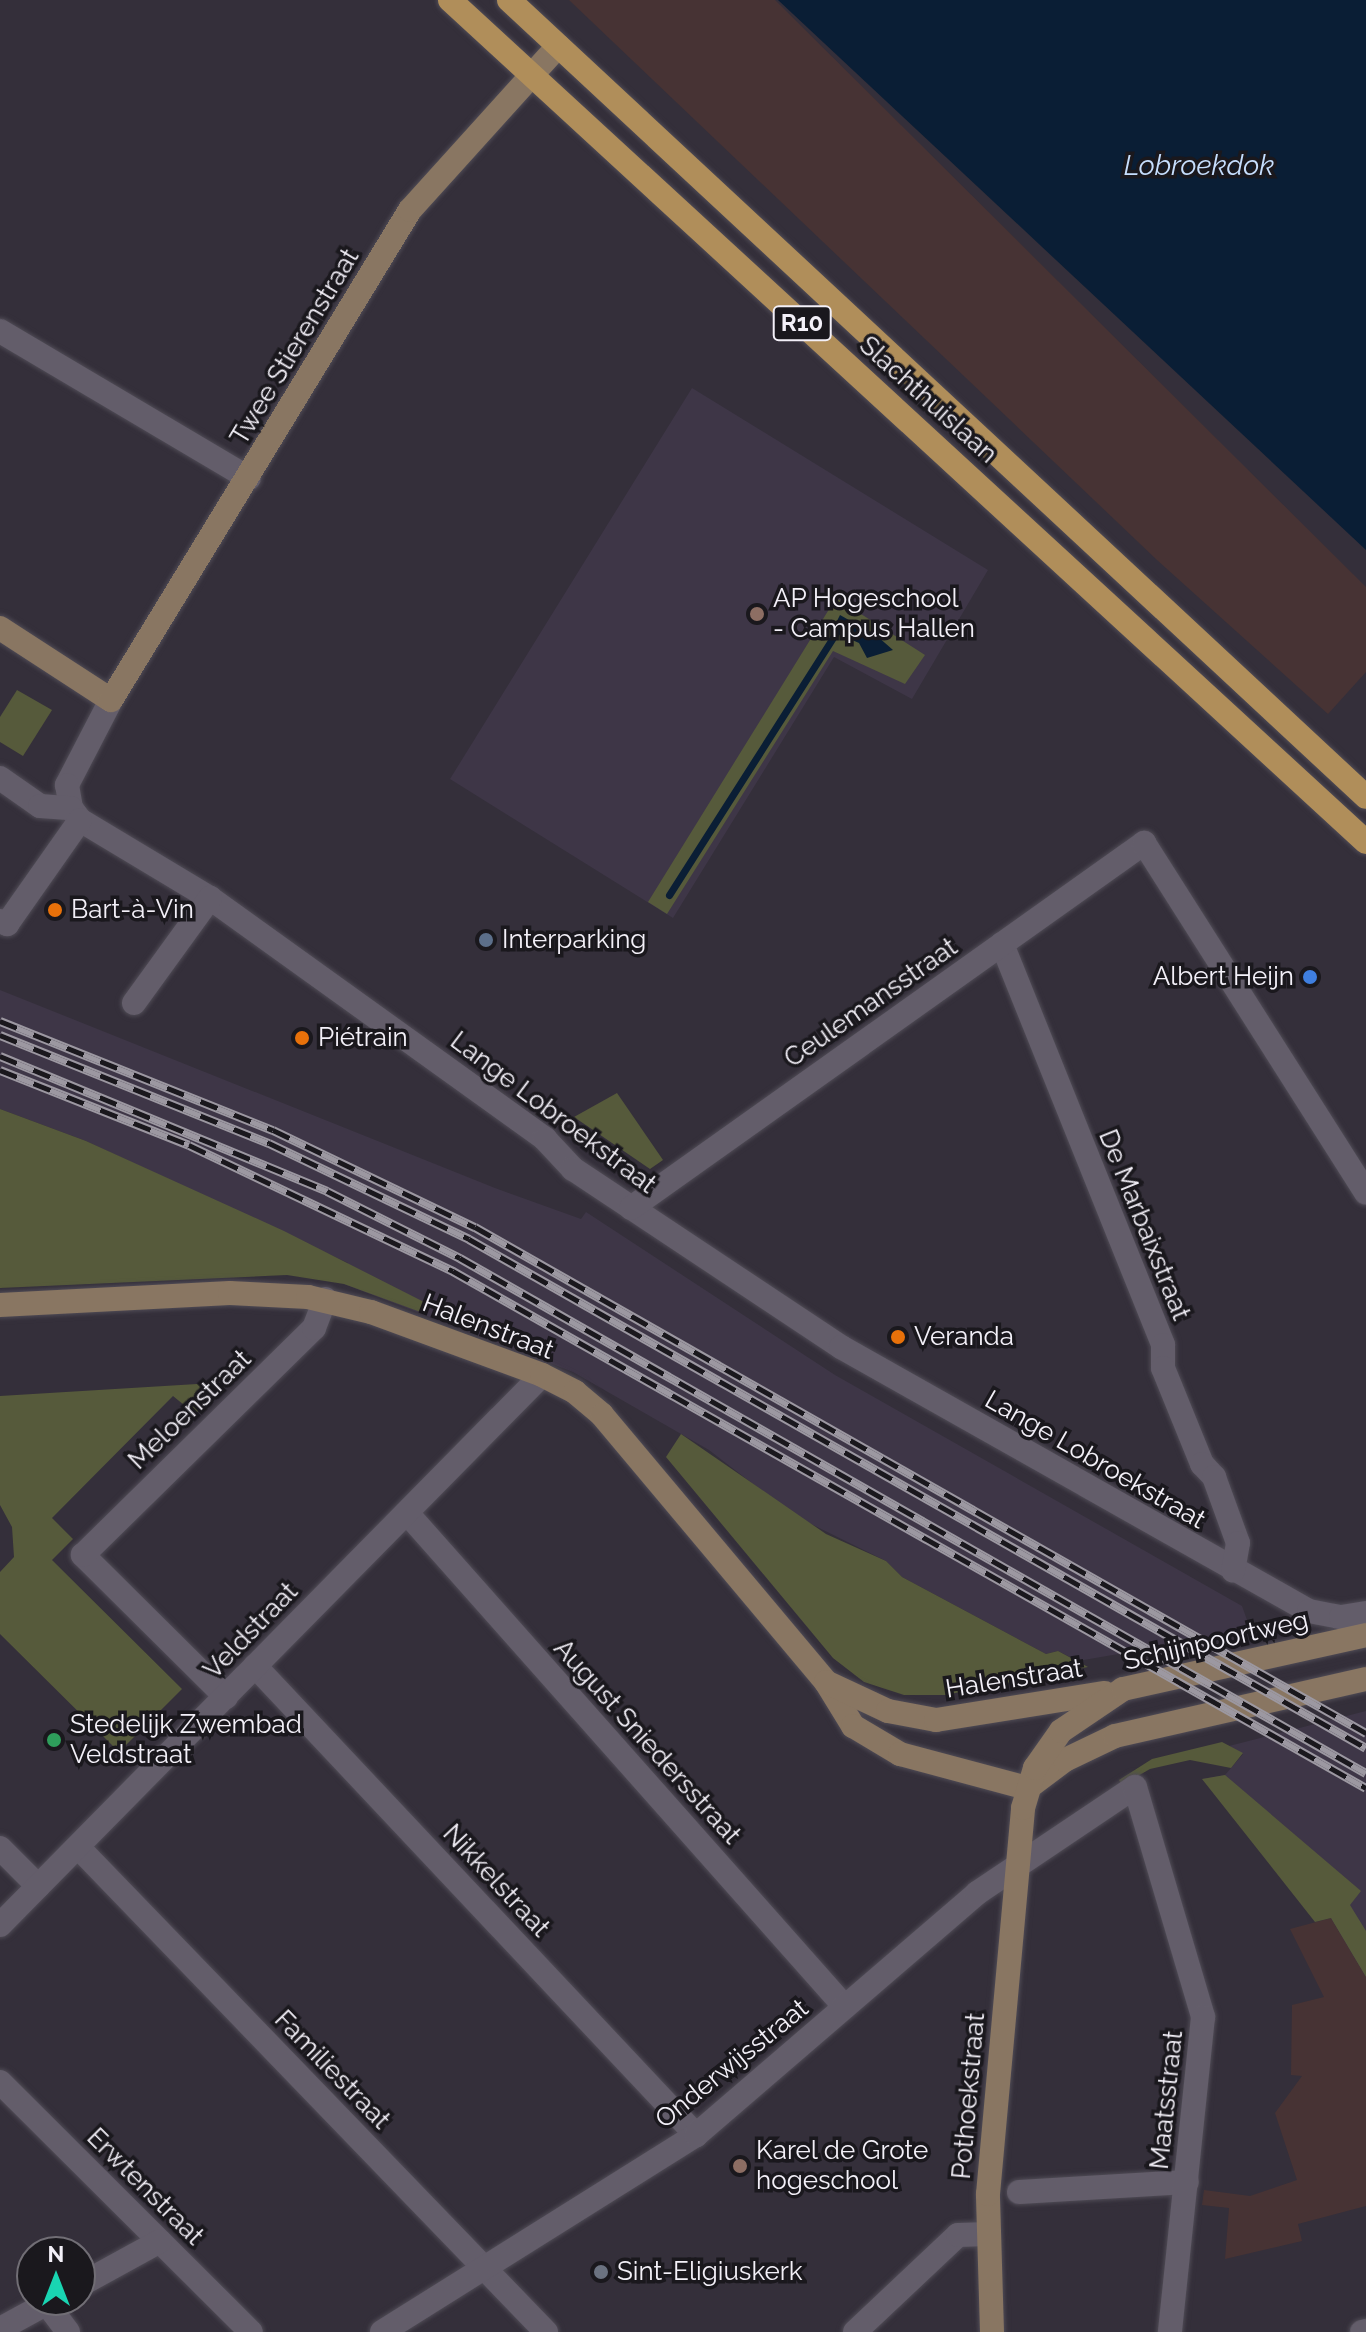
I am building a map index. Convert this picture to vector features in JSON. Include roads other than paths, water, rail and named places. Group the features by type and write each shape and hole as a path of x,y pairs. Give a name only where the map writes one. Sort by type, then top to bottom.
{"main road":[{"name":"Slachthuislaan","path":"450,0 1366,842"},
{"name":"Slachthuislaan","path":"509,0 1366,797"}],"street":[{"name":"Twee Stierenstraat","path":"111,700 410,210 558,46"},
{"path":"0,331 249,478"},
{"path":"0,628 111,700 67,785 76,814 7,924 0,921"},
{"path":"0,778 40,806 76,814"},
{"name":"Lange Lobroekstraat","path":"76,814 210,898 545,1139 573,1169 841,1347 1233,1571"},
{"name":"Ceulemansstraat","path":"631,1208 1144,843 1366,1193"},
{"path":"134,1003 210,898"},
{"name":"De Marbaixstraat","path":"1002,944 1163,1345 1169,1382 1202,1464 1214,1477 1238,1543 1233,1571"},
{"name":"Halenstraat","path":"0,1305 249,1293 325,1299 542,1375 575,1392 602,1415 826,1682 843,1715 882,1745 959,1773 1027,1788"},
{"name":"Meloenstraat","path":"226,1697 83,1555 314,1328 325,1299"},
{"name":"Veldstraat","path":"0,1925 542,1375"},
{"name":"August Sniedersstraat","path":"407,1513 845,2007"},
{"name":"Schijnpoortweg","path":"1233,1571 1309,1611 1341,1617 1366,1613"},
{"name":"Schijnpoortweg","path":"1018,1865 1027,1788 1055,1737 1123,1689 1366,1635"},
{"name":"Nikkelstraat","path":"255,1666 696,2135"},
{"path":"1027,1788 1065,1760 1115,1736 1366,1679"},
{"name":"Halenstraat","path":"826,1682 876,1706 936,1720 1123,1689"},
{"name":"Maatsstraat","path":"1018,1865 1135,1787 1203,2017 1170,2332"},
{"name":"Familiestraat","path":"78,1847 546,2332"},
{"path":"0,1848 38,1886"},
{"name":"Onderwijsstraat","path":"382,2332 696,2135 977,1893 1018,1865"},
{"name":"Pothoekstraat","path":"992,2332 988,2234 1018,1865"},
{"name":"Erwtenstraat","path":"0,2082 251,2332"},
{"path":"1019,2192 1187,2182"},
{"path":"855,2332 958,2235 988,2234"},
{"path":"96,2276 160,2241"},
{"path":"0,2329 24,2316"}],"water":[{"name":"Lobroekdok","path":"778,0 1366,0 1366,550"},
{"path":"840,615 877,636 893,650 867,658 859,643 832,631"}],"waterway":[{"path":"669,895 836,633"}],"railway":[{"path":"0,1021 273,1130 475,1227 1366,1733"},
{"path":"0,1035 269,1143 469,1239 1366,1748"},
{"path":"0,1056 327,1191 460,1258 1366,1773"},
{"path":"0,1070 189,1145 453,1271 1366,1788"}],"place":[{"name":"AP Hogeschool - Campus Hallen","path":"757,614"},
{"name":"Bart-à-Vin","path":"55,910"},
{"name":"Interparking","path":"486,940"},
{"name":"Albert Heijn","path":"1310,977"},
{"name":"Piétrain","path":"302,1038"},
{"name":"Veranda","path":"898,1337"},
{"name":"Stedelijk Zwembad Veldstraat","path":"54,1740"},
{"name":"Karel de Grote hogeschool","path":"740,2166"},
{"name":"Sint-Eligiuskerk","path":"601,2272"}]}
